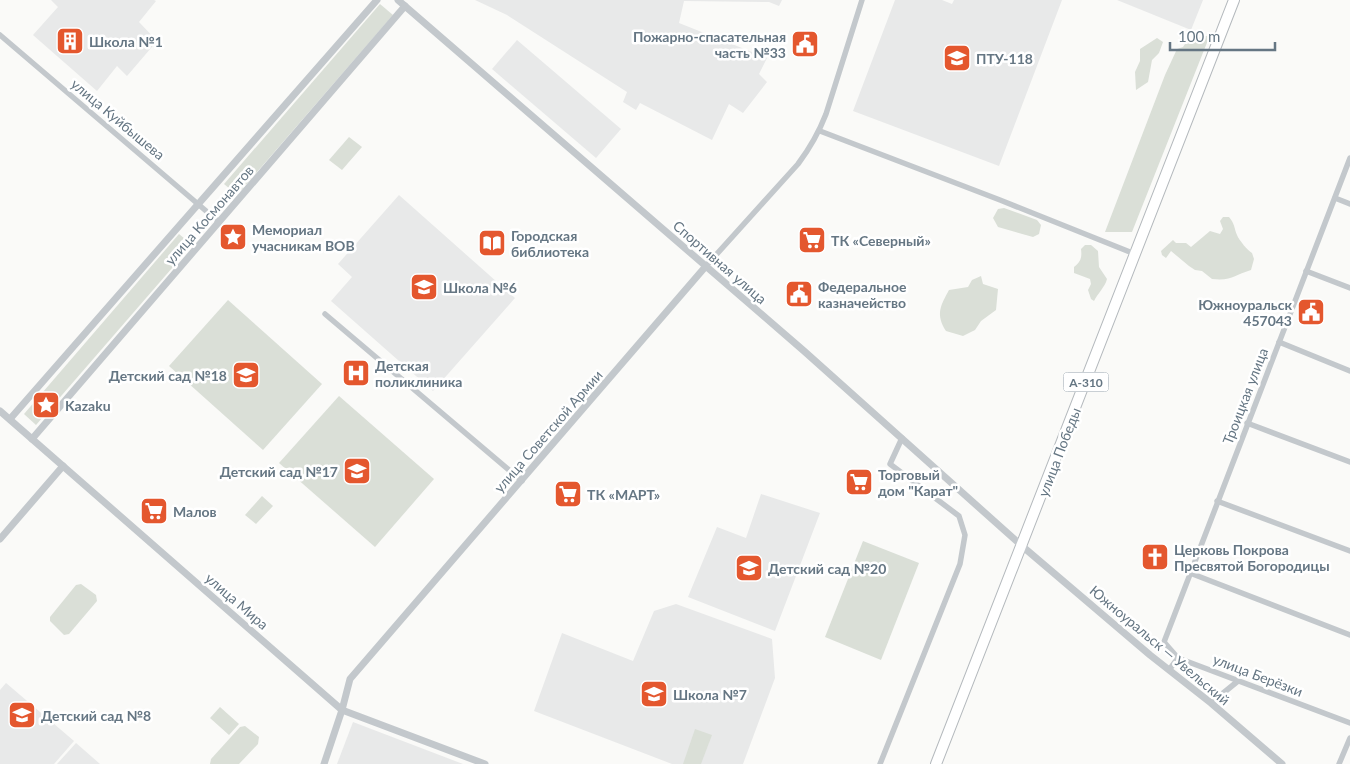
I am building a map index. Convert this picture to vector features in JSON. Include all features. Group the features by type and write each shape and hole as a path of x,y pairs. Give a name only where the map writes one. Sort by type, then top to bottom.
{"highway":[{"name":"улица Победы","path":"936,764 1234,0"}],"street":[{"name":"улица Космонавтов","path":"10,419 377,0"},
{"name":"Спортивная улица","path":"398,0 706,266 1022,546"},
{"name":"улица Советской Армии","path":"324,764 350,679 706,266 798,164 809,149 820,131 862,0"},
{"name":"улица Космонавтов","path":"32,439 405,6"},
{"name":"улица Куйбышева","path":"0,35 219,222"},
{"path":"820,131 1134,254"},
{"name":"Троицкая улица","path":"1164,642 1350,158"},
{"path":"1335,198 1350,204"},
{"path":"1306,272 1350,288"},
{"path":"325,314 522,480"},
{"path":"1279,342 1350,371"},
{"name":"улица Мира","path":"0,411 342,710 485,764"},
{"path":"1248,423 1350,462"},
{"path":"880,764 960,564 966,535 959,516 890,464 902,438"},
{"path":"0,540 63,466"},
{"path":"1218,501 1350,551"},
{"name":"Южноуральск — Увельский","path":"1022,546 1282,764"},
{"path":"1190,573 1350,635"},
{"name":"улица Берёзки","path":"1164,642 1178,658 1350,723"},
{"path":"1169,670 1178,658"},
{"path":"1211,704 1238,681"},
{"path":"1339,764 1350,738"}],"shaded area":[{"path":"51,0 154,0 156,1 139,22 157,41 127,76 117,66 97,91 33,35 58,7"},
{"path":"475,0 782,0 779,6 769,2 684,1 679,23 767,58 759,74 767,82 743,113 729,104 712,140 640,103 636,110 623,102 627,92 507,15"},
{"name":"ПТУ-118","path":"895,0 942,0 952,4 954,0 1062,0 999,166 853,111"},
{"path":"1117,0 1203,0 1191,30"},
{"path":"380,4 393,15 237,195 224,184"},
{"path":"1210,35 1132,232 1105,232 1165,75 1177,49 1183,47 1187,41"},
{"path":"1157,38 1163,42 1159,53 1152,60 1148,82 1136,90 1135,72 1140,61 1140,49"},
{"path":"517,40 621,129 596,158 492,69"},
{"path":"349,137 362,147 342,170 329,160"},
{"name":"Школа №6","path":"399,195 515,298 433,391 331,301 352,277 338,264"},
{"path":"1004,208 1037,220 1041,225 1039,234 1033,237 998,227 993,218 998,209"},
{"path":"1223,217 1229,217 1240,240 1252,253 1254,259 1251,270 1229,278 1212,279 1202,271 1195,270 1189,266 1171,251 1166,258 1162,255 1161,251 1173,240 1176,243 1186,243 1191,247 1210,231 1220,234 1223,229 1220,221"},
{"path":"179,234 192,245 36,425 24,414"},
{"path":"1085,245 1091,245 1098,251 1099,267 1107,279 1094,301 1091,299 1088,290 1091,284 1090,279 1074,273 1074,267 1080,259 1081,249"},
{"path":"981,276 983,284 998,289 996,310 981,321 975,330 963,336 946,331 941,320 940,310 949,290 968,287 972,280"},
{"name":"Детский сад №18","path":"228,300 322,384 263,450 169,366"},
{"name":"Детский сад №17","path":"339,396 434,479 375,547 279,463"},
{"name":"Детский сад №20","path":"761,494 820,513 775,631 688,597 717,527 746,538"},
{"path":"262,496 273,506 256,524 245,515"},
{"path":"863,541 919,563 881,660 825,637"},
{"path":"81,584 96,595 97,601 69,634 64,635 50,621 50,617 76,585"},
{"name":"Школа №7","path":"676,604 772,639 775,678 743,764 672,764 534,711 562,633 633,661 654,611"},
{"name":"Детский сад №8","path":"6,683 74,741 54,764 0,764 0,690"},
{"path":"220,707 239,724 229,735 210,718"},
{"path":"353,722 463,764 337,764"},
{"path":"245,726 259,737 258,744 239,764 210,764 211,759 240,727"},
{"path":"695,729 712,735 701,764 683,764"},
{"path":"76,743 100,764 57,764"}],"place":[{"name":"Школа №1","path":"70,41"},
{"name":"Пожарно-спасательная часть №33","path":"805,44"},
{"name":"ПТУ-118","path":"957,58"},
{"name":"Мемориал учасникам ВОВ","path":"233,237"},
{"name":"ТК «Северный»","path":"812,240"},
{"name":"Городская библиотека","path":"492,243"},
{"name":"Школа №6","path":"424,287"},
{"name":"Федеральное казначейство","path":"799,294"},
{"name":"Южноуральск 457043","path":"1311,312"},
{"name":"Детская поликлиника","path":"356,373"},
{"name":"Детский сад №18","path":"246,375"},
{"name":"Kazaku","path":"46,405"},
{"name":"Детский сад №17","path":"357,471"},
{"name":"Торговый дом \"Карат\"","path":"859,482"},
{"name":"ТК «МАРТ»","path":"568,494"},
{"name":"Малов","path":"154,511"},
{"name":"Церковь Покрова Пресвятой Богородицы","path":"1155,557"},
{"name":"Детский сад №20","path":"749,568"},
{"name":"Школа №7","path":"654,694"},
{"name":"Детский сад №8","path":"22,715"}]}
